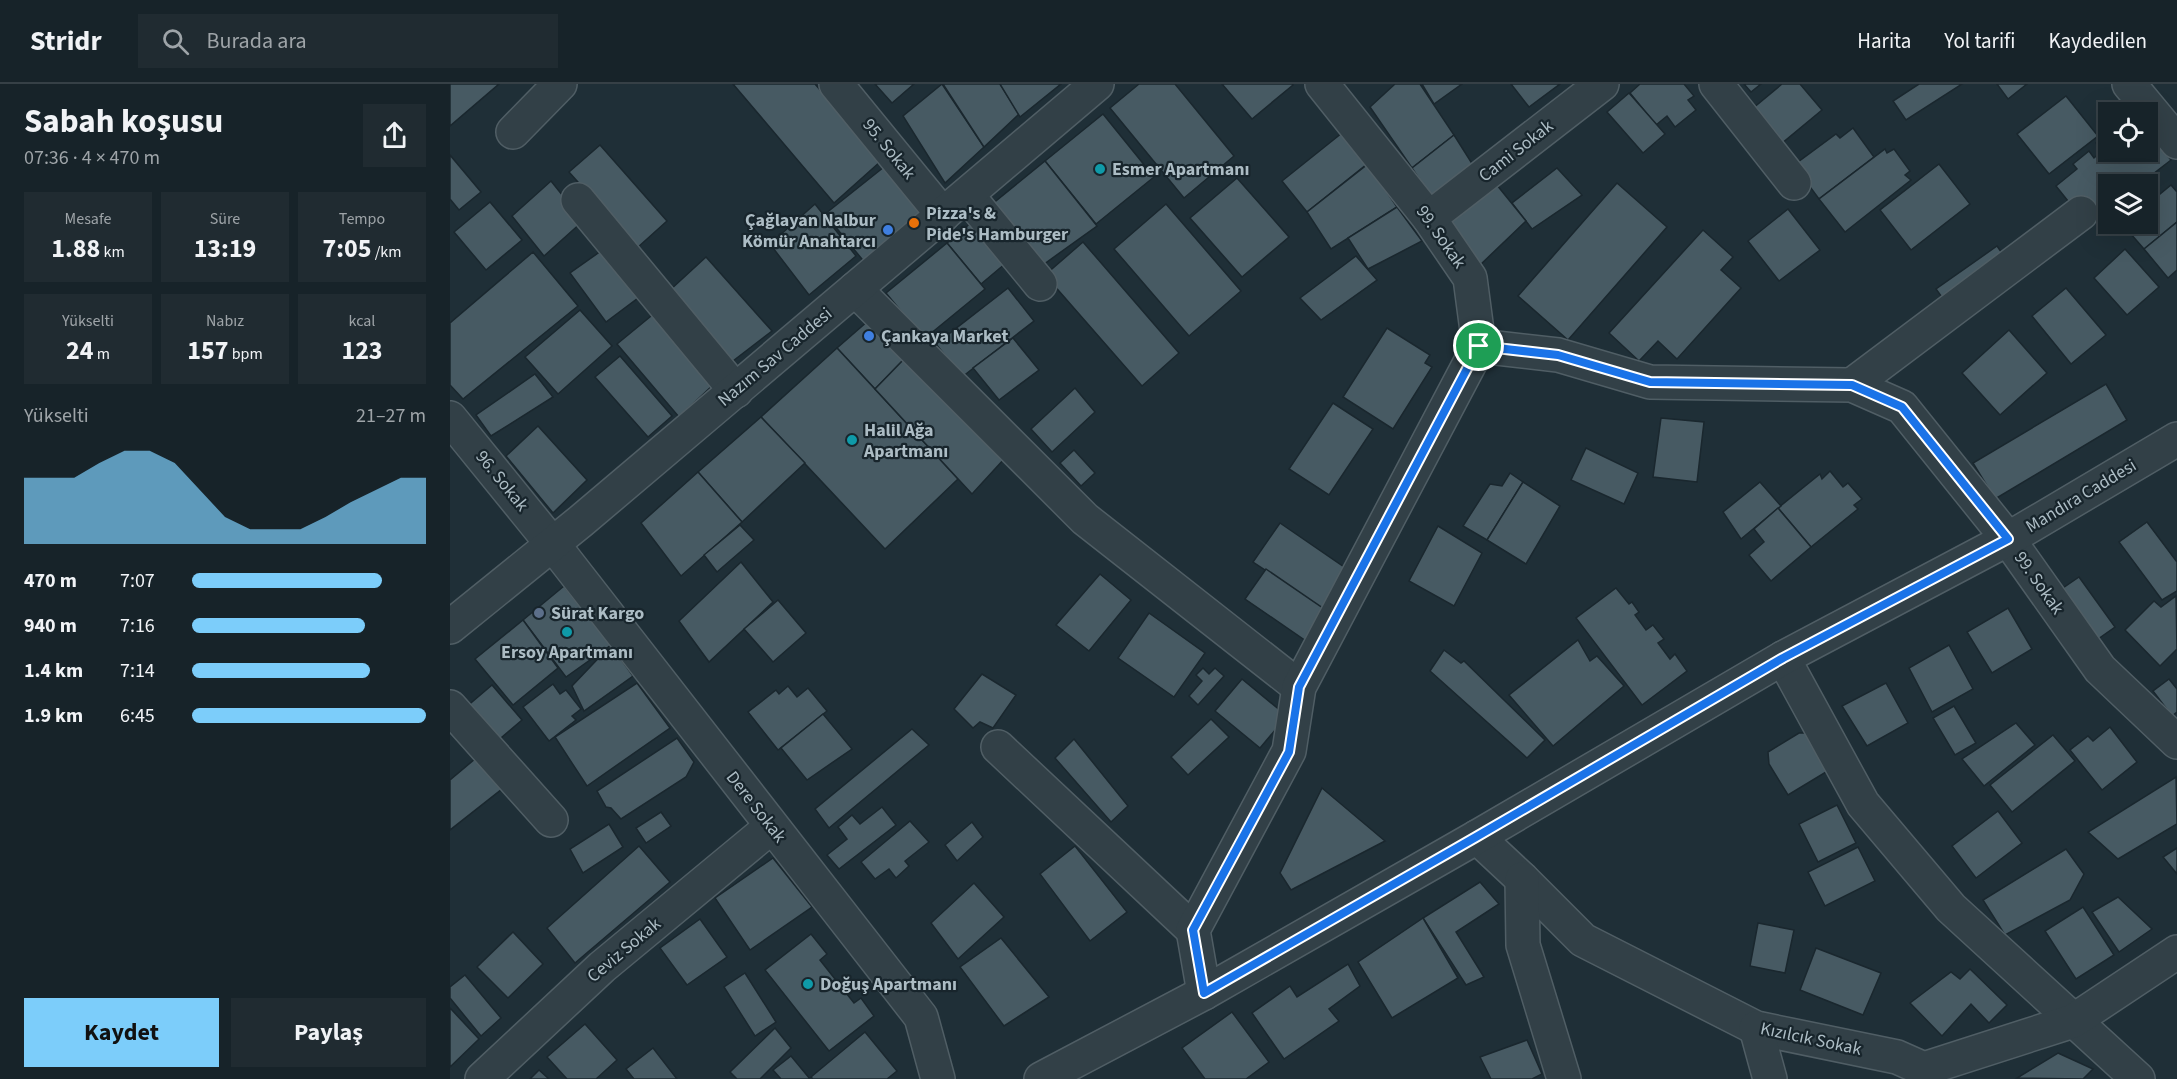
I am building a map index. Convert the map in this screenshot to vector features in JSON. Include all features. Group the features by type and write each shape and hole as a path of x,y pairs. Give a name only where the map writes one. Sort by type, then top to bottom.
{"street":[{"path":"513,132 560,84"},
{"name":"95. Sokak","path":"836,84 955,205 1040,284"},
{"name":"99. Sokak","path":"1322,84 1429,219 1470,278 1479,346 1558,355 1650,382 1852,385 1902,407 2008,539 2100,669 2177,742"},
{"name":"Cami Sokak","path":"1429,219 1602,84"},
{"path":"1716,84 1794,183"},
{"path":"2129,84 2177,142"},
{"name":"Nazım Sav Caddesi","path":"450,627 736,391 1091,86"},
{"path":"578,200 736,391"},
{"path":"1852,385 2081,213"},
{"path":"855,289 1085,519 1299,687"},
{"path":"1193,930 1289,752 1299,687 1479,346"},
{"name":"96. Sokak","path":"450,418 553,544"},
{"name":"Mandıra Caddesi","path":"1041,1079 1204,993 1783,658 2008,539 2177,439"},
{"name":"Dere Sokak","path":"553,544 921,1017 938,1079"},
{"path":"1783,658 1863,804 1951,908 2138,1079"},
{"path":"450,707 551,820"},
{"path":"998,747 1193,930 1204,993"},
{"name":"Ceviz Sokak","path":"482,1079 602,967 771,827"},
{"name":"Kızılcık Sokak","path":"1476,837 1583,940 1756,1028 1897,1057 1924,1069 2073,1021 2177,952"},
{"path":"1522,879 1523,945 1564,1079"},
{"path":"1756,1028 1770,1079"}],"building":[{"path":"450,84 499,84 450,126"},
{"path":"733,84 815,84 881,161 834,203"},
{"path":"875,84 914,84 892,103"},
{"path":"942,84 984,147 945,183 903,116"},
{"path":"943,84 1000,84 1019,114 984,147"},
{"path":"1000,84 1061,84 1020,117"},
{"path":"1139,84 1175,84 1234,156 1184,198 1110,108"},
{"path":"1222,84 1292,84 1293,85 1252,119"},
{"path":"1395,84 1420,84 1454,135 1412,168 1370,107"},
{"path":"1422,84 1462,84 1434,104"},
{"path":"1511,84 1560,84 1529,107"},
{"path":"1640,84 1684,84 1694,96 1688,100 1696,110 1675,127 1667,116 1656,125 1630,93"},
{"path":"1744,84 1761,84 1751,92"},
{"path":"1782,84 1800,84 1822,110 1775,149 1746,114"},
{"path":"1919,84 1962,84 1906,120 1893,101"},
{"path":"1997,84 2027,84 2008,99"},
{"path":"1629,93 1665,134 1643,153 1607,112"},
{"path":"2066,96 2098,136 2049,174 2017,134"},
{"name":"Esmer Apartmanı","path":"1103,114 1154,177 1096,224 1045,161"},
{"path":"1853,128 1874,157 1819,199 1794,165 1836,134 1840,138"},
{"path":"1342,133 1367,164 1307,212 1282,181"},
{"path":"1454,135 1478,173 1436,205 1412,168"},
{"path":"2158,144 2171,160 2153,174 2098,174 2098,218 2088,226 2056,186 2077,169 2073,164 2089,151 2094,158 2098,154 2098,162 2158,162"},
{"path":"600,145 667,221 637,248 569,172"},
{"path":"1885,149 1887,153 1894,149 1910,171 1905,175 1911,180 1845,232 1819,199"},
{"path":"450,155 481,192 459,210 450,199"},
{"path":"1045,161 1097,226 1040,267 991,205"},
{"path":"1368,164 1397,207 1331,249 1307,212"},
{"path":"1939,164 1970,204 1911,250 1880,210"},
{"path":"884,167 922,216 866,264 825,214"},
{"path":"1557,168 1582,195 1532,229 1512,203"},
{"path":"1237,178 1289,237 1242,277 1190,218"},
{"path":"1492,179 1526,221 1479,266 1444,216"},
{"path":"551,181 583,221 544,256 512,216"},
{"path":"1617,183 1667,227 1568,340 1518,296"},
{"path":"2171,185 2177,192 2177,222 2144,249 2131,234 2158,234 2158,196"},
{"path":"490,202 522,240 486,270 454,232"},
{"path":"815,204 856,256 809,295 770,244"},
{"path":"1166,204 1241,291 1189,336 1114,249"},
{"path":"1397,207 1422,241 1368,269 1348,238"},
{"path":"1788,209 1820,250 1779,281 1748,241"},
{"path":"972,222 1006,263 981,284 947,243"},
{"path":"2177,222 2177,270 2168,278 2144,249"},
{"path":"1703,230 1733,257 1721,270 1741,288 1677,359 1658,341 1639,361 1609,333"},
{"path":"1083,242 1179,353 1142,386 1045,275"},
{"path":"947,243 985,289 924,339 886,293"},
{"path":"608,246 646,292 606,322 570,273"},
{"path":"1997,246 2018,276 1957,318 1936,289"},
{"path":"2125,249 2159,287 2127,315 2094,278"},
{"path":"533,252 578,306 463,399 450,385 450,323"},
{"path":"1356,256 1377,280 1321,320 1300,298"},
{"path":"706,257 772,331 729,364 669,291"},
{"path":"1008,288 1034,321 962,377 936,344"},
{"path":"2066,288 2106,335 2071,364 2032,316"},
{"path":"580,310 612,346 558,394 525,357"},
{"path":"656,312 714,384 679,417 617,344"},
{"path":"868,321 907,356 875,389 837,348"},
{"path":"1387,328 1430,355 1425,363 1432,367 1393,429 1343,397"},
{"path":"2009,330 2047,373 2000,415 1962,373"},
{"path":"1013,338 1039,370 999,400 973,368"},
{"name":"Halil Ağa Apartmanı","path":"837,348 958,479 885,549 761,417"},
{"path":"620,356 672,416 648,437 595,377"},
{"path":"907,356 1005,458 972,494 875,389"},
{"path":"535,374 553,397 491,436 476,415"},
{"path":"2106,384 2127,420 1995,499 1973,463"},
{"path":"1075,388 1095,412 1052,452 1031,429"},
{"path":"1333,403 1373,429 1329,495 1289,469"},
{"path":"761,417 805,463 742,522 698,472"},
{"path":"1661,418 1704,422 1697,482 1653,477"},
{"path":"538,426 587,480 553,513 506,456"},
{"path":"1586,448 1638,473 1624,504 1571,480"},
{"path":"1074,450 1095,473 1081,486 1060,463"},
{"path":"1830,471 1843,487 1848,483 1862,499 1854,505 1858,509 1811,547 1778,508 1820,474 1822,479"},
{"path":"698,472 742,522 681,576 641,523"},
{"path":"1510,473 1523,482 1487,540 1463,526 1490,484 1502,486"},
{"path":"1523,482 1560,506 1526,564 1487,540"},
{"path":"1760,482 1781,506 1741,539 1723,512"},
{"path":"1778,508 1811,547 1771,581 1749,555 1764,542 1754,529"},
{"path":"2147,522 2177,562 2177,591 2162,600 2119,542"},
{"path":"1280,523 1360,578 1334,616 1253,562"},
{"path":"740,525 754,540 717,572 704,555"},
{"path":"1438,526 1482,553 1454,606 1409,581"},
{"path":"741,562 773,602 709,662 679,621"},
{"path":"1266,569 1330,613 1309,643 1245,599"},
{"path":"1100,574 1131,600 1089,651 1056,625"},
{"path":"2079,577 2115,627 2098,639 2063,588"},
{"name":"Ersoy Apartmanı","path":"564,586 611,645 566,677 523,620"},
{"path":"1616,588 1629,604 1632,602 1639,612 1635,615 1646,630 1653,625 1664,639 1658,643 1670,659 1675,654 1687,671 1642,705 1576,618"},
{"path":"2176,596 2177,649 2160,666 2125,630 2154,601 2161,607"},
{"path":"778,600 806,633 773,662 744,629"},
{"path":"2008,608 2032,649 1992,673 1967,632"},
{"path":"1149,613 1205,653 1174,697 1118,658"},
{"path":"523,620 558,668 513,705 475,659"},
{"path":"1578,640 1590,661 1597,656 1624,686 1553,746 1509,695"},
{"path":"611,645 633,676 584,711 572,686"},
{"path":"1949,645 1973,689 1932,712 1909,668"},
{"path":"1444,650 1461,663 1464,661 1545,740 1527,758 1430,671"},
{"path":"1203,668 1209,674 1215,668 1224,676 1198,705 1189,696 1202,681 1196,675"},
{"path":"982,674 1016,695 993,728 980,722 973,728 954,709"},
{"path":"1242,679 1287,716 1260,748 1215,711"},
{"path":"2169,679 2177,689 2177,712 2172,716 2153,691"},
{"path":"637,683 670,728 587,786 555,737"},
{"path":"1886,683 1908,723 1867,746 1842,706"},
{"path":"553,684 560,694 566,690 581,709 572,716 576,720 549,741 523,707"},
{"path":"492,685 522,720 495,743 465,708"},
{"path":"788,686 797,697 808,688 827,711 778,750 748,712 776,690 779,694"},
{"path":"1954,706 1976,743 1955,755 1933,718"},
{"path":"823,714 852,749 807,780 781,748"},
{"path":"1211,719 1229,737 1188,775 1171,757"},
{"path":"2016,723 2035,745 1984,786 1962,759"},
{"path":"2110,727 2137,762 2102,790 2070,750 2088,736 2093,741"},
{"path":"912,729 929,745 829,828 815,809"},
{"path":"1799,733 1815,733 1836,766 1788,795 1769,764 1768,752"},
{"path":"2053,735 2075,761 2012,812 1990,785"},
{"path":"677,738 694,762 686,777 621,819 611,808 606,807 597,791"},
{"path":"1074,739 1128,806 1111,822 1055,758"},
{"path":"482,753 507,785 450,830 450,780"},
{"path":"2176,777 2177,824 2118,859 2088,832"},
{"path":"1322,788 1385,841 1291,890 1280,873"},
{"path":"1837,805 1856,843 1818,862 1799,824"},
{"path":"882,807 896,825 839,869 827,855 847,839 838,827 852,815 860,824"},
{"path":"1998,811 2022,843 1976,878 1952,846"},
{"path":"661,812 671,826 646,843 636,828"},
{"path":"910,821 929,842 905,861 909,866 896,878 889,869 875,879 861,862"},
{"path":"972,822 983,837 957,861 945,845"},
{"path":"609,824 623,847 583,873 570,849"},
{"path":"639,846 670,882 575,963 547,928"},
{"path":"1075,846 1127,912 1090,941 1040,874"},
{"path":"1858,847 1875,881 1825,906 1808,872"},
{"path":"2177,848 2177,874 2163,857"},
{"path":"2066,849 2084,874 2070,900 2005,935 1983,900"},
{"path":"773,858 812,907 750,950 715,898"},
{"path":"1480,882 1499,904 1456,932 1484,977 1466,985 1423,918"},
{"path":"974,883 1004,917 958,959 931,923"},
{"path":"2118,897 2152,929 2119,952 2092,912"},
{"path":"2083,907 2114,955 2076,979 2045,931"},
{"path":"1423,918 1458,978 1392,1018 1358,962"},
{"path":"700,919 727,957 687,985 660,948"},
{"path":"1758,923 1794,930 1785,973 1750,966"},
{"path":"513,932 543,964 508,998 477,967"},
{"name":"Doğuş Apartmanı","path":"811,934 827,954 820,960 854,1003 861,998 874,1016 829,1051 765,970"},
{"path":"1001,938 1049,997 1004,1026 960,967"},
{"path":"1816,948 1881,973 1863,1015 1800,990"},
{"path":"1348,964 1360,986 1329,1009 1339,1021 1284,1059 1252,1013 1290,986 1297,997"},
{"path":"1970,969 2007,1005 1989,1023 1971,1004 1942,1036 1910,1003 1951,972 1960,979"},
{"path":"745,973 776,1022 755,1036 724,987"},
{"path":"465,975 501,1018 481,1036 450,998 450,987"},
{"path":"450,1008 479,1039 450,1067"},
{"path":"1232,1012 1269,1062 1246,1079 1205,1079 1182,1048"},
{"path":"585,1024 617,1060 596,1079 567,1079 547,1057"},
{"path":"775,1028 791,1048 760,1079 737,1079 730,1072"},
{"path":"865,1032 897,1071 887,1079 813,1079 811,1077"},
{"path":"1527,1040 1542,1074 1532,1079 1491,1079 1480,1057"},
{"path":"653,1048 677,1079 634,1079 626,1069"},
{"path":"2058,1053 2093,1069 2083,1079 2017,1078"},
{"path":"791,1056 810,1079 781,1079 773,1070"},
{"path":"539,1070 549,1079 530,1079"}],"place":[{"name":"Esmer Apartmanı","path":"1100,169"},
{"name":"Pizza's & Pide's Hamburger","path":"914,223"},
{"name":"Çağlayan Nalbur Kömür Anahtarcı","path":"888,230"},
{"name":"Çankaya Market","path":"869,336"},
{"name":"Halil Ağa Apartmanı","path":"852,440"},
{"name":"Sürat Kargo","path":"539,613"},
{"name":"Ersoy Apartmanı","path":"567,632"},
{"name":"Doğuş Apartmanı","path":"808,984"}],"route":[{"path":"1479,346 1558,355 1650,382 1852,385 1902,407 2008,539 1783,658 1204,993 1193,930 1289,752 1299,687 1479,346"}]}
